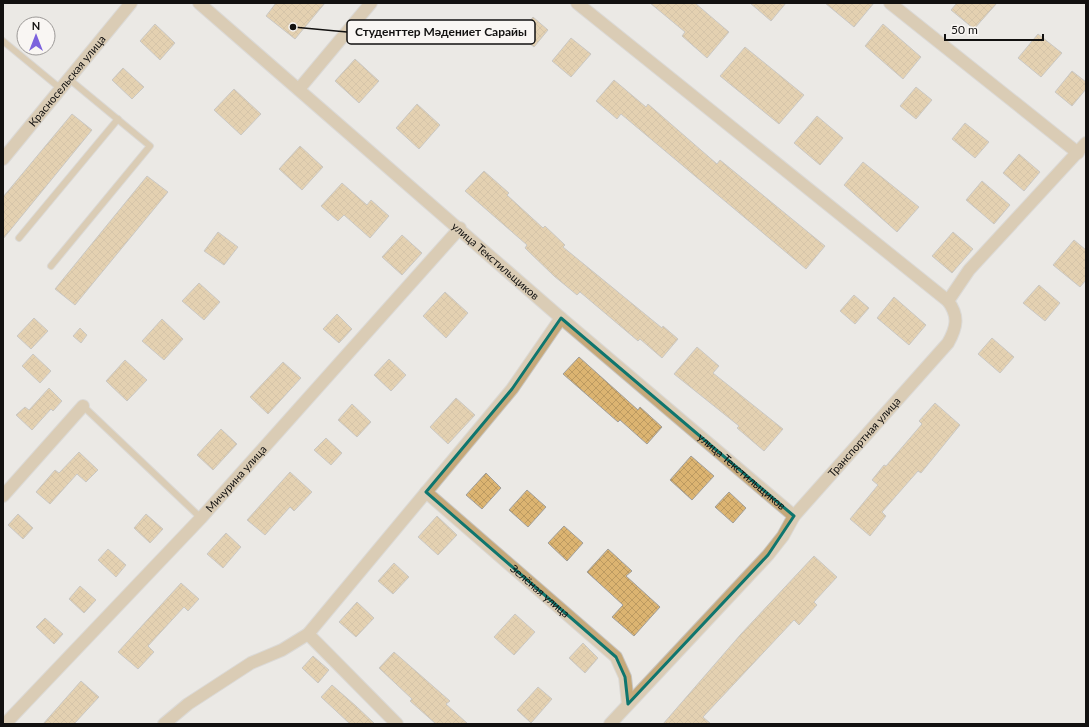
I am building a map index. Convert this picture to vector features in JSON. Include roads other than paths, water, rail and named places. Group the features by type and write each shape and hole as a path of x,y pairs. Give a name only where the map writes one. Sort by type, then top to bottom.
{"street":[{"name":"Красносельская улица","path":"3,159 130,3"},
{"name":"улица Текстильщиков","path":"199,3 460,228 561,318 794,516"},
{"path":"299,89 371,3"},
{"path":"577,3 948,300 969,270 1078,153 1086,142"},
{"path":"890,3 1078,153"},
{"name":"Мичурина улица","path":"5,724 201,518 460,228"},
{"name":"Транспортная улица","path":"610,724 768,556 783,536 794,516 948,343 956,330 957,316 948,300"},
{"path":"164,724 188,704 250,663 282,650 308,634 512,389 561,318"},
{"path":"3,496 83,406"},
{"name":"Зелёная улица","path":"426,492 616,657 625,676 628,704"},
{"path":"308,634 397,724"}],"lane":[{"path":"3,41 60,89"},
{"path":"51,266 150,146 69,78"},
{"path":"19,238 118,119"},
{"path":"83,406 201,518"}],"place":[{"name":"Студенттер Мәдениет Сарайы","path":"293,27"}]}
